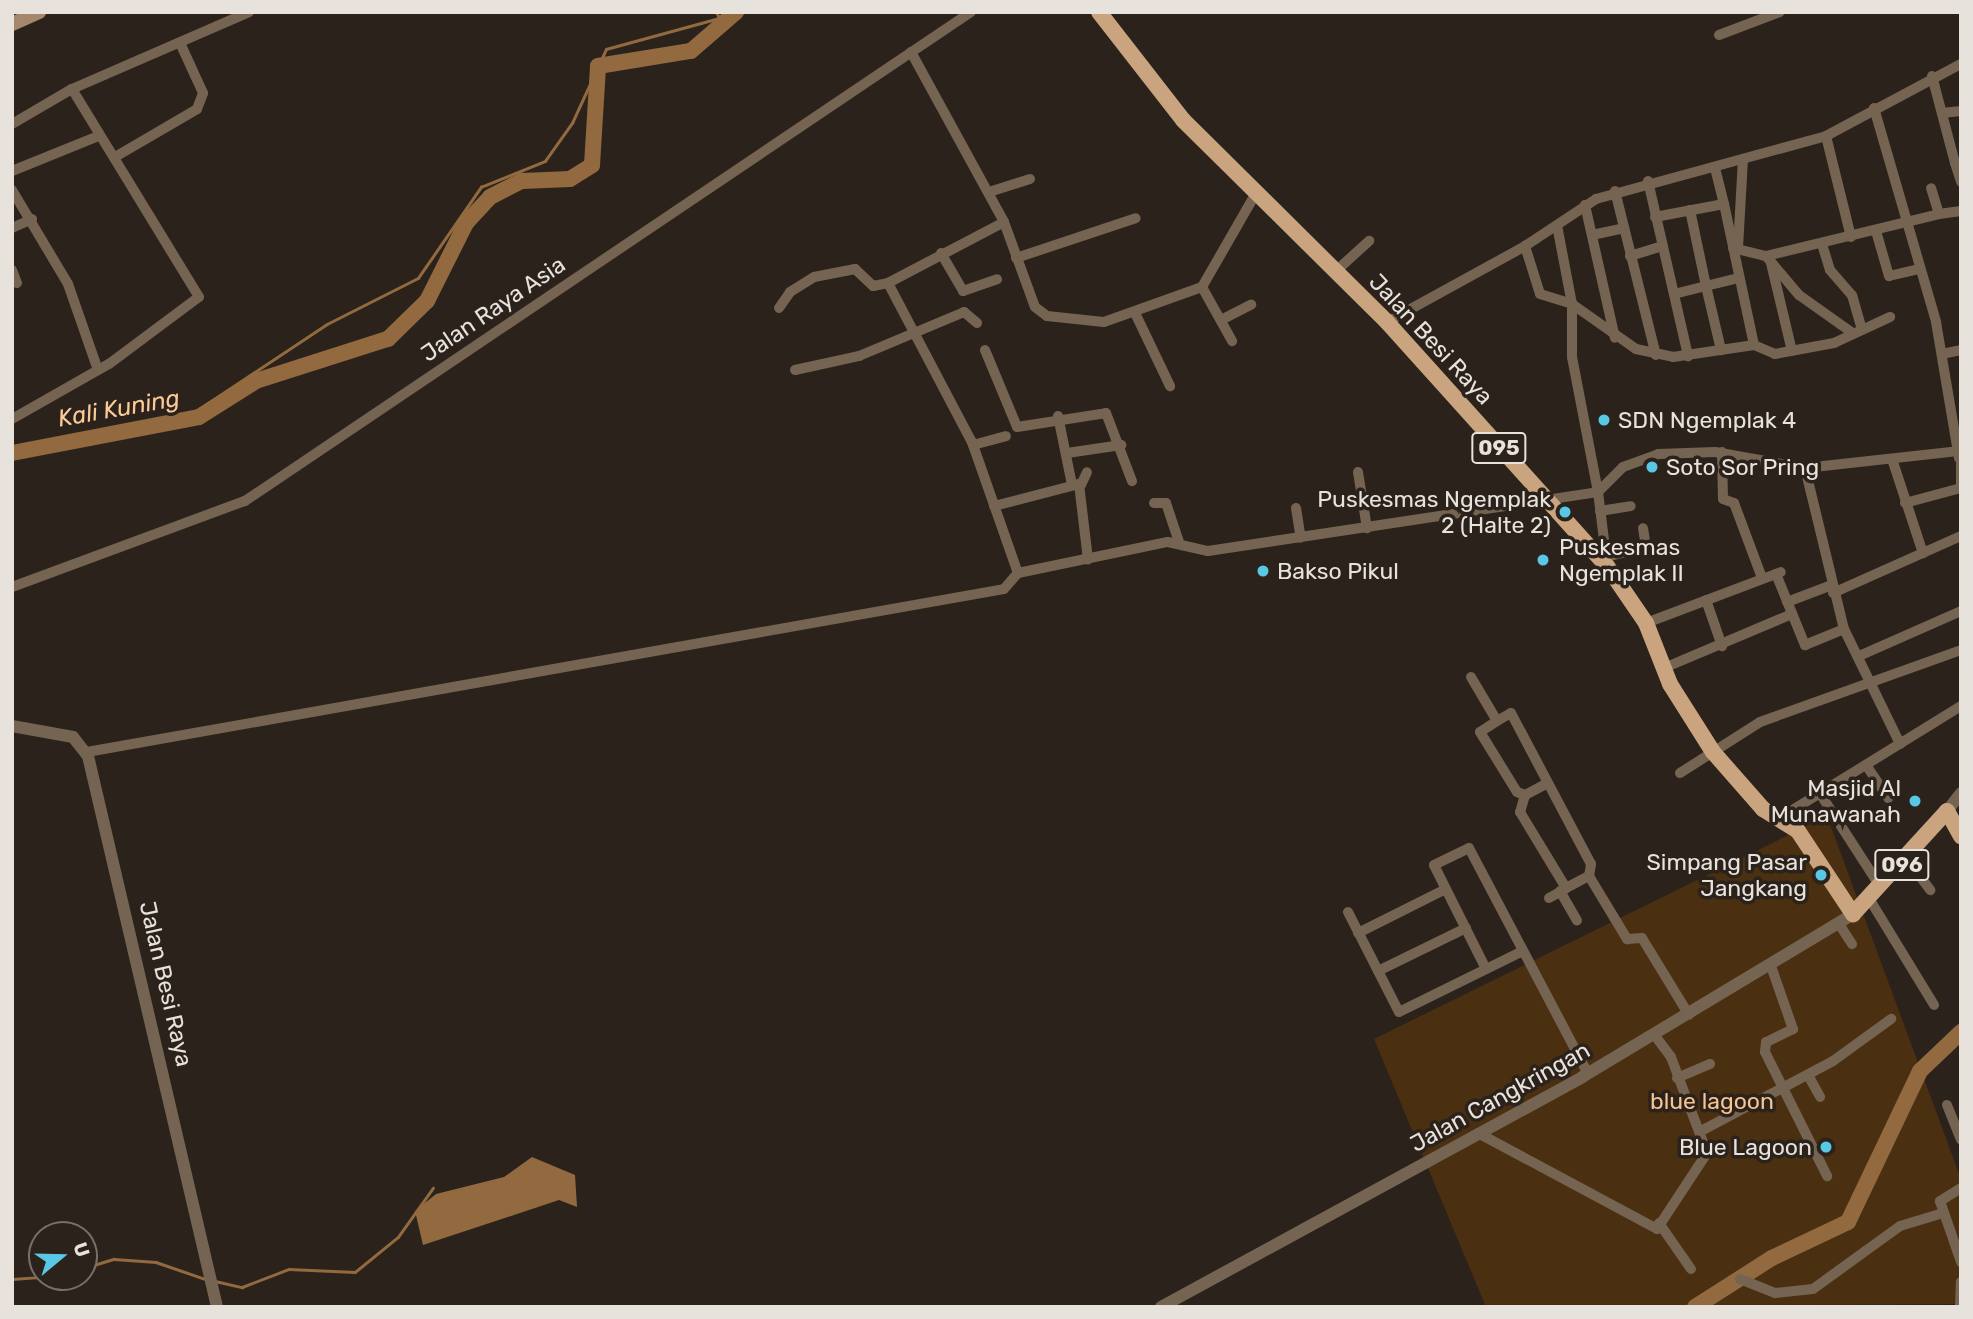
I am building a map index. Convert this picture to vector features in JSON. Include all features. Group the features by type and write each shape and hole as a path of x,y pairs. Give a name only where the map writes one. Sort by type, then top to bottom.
{"main road":[{"path":"12,24 40,12"},
{"name":"Jalan Besi Raya","path":"1099,12 1159,93 1255,195 1387,322 1545,501 1606,561 1646,623 1664,668 1713,752 1778,819 1798,831 1853,914"},
{"name":"096","path":"1853,914 1881,888 1947,811 1961,836"}],"street":[{"path":"12,124 72,89 181,45 249,12"},
{"name":"Jalan Raya Asia","path":"12,587 245,501 971,12"},
{"path":"1719,35 1780,12"},
{"path":"115,157 197,109 201,86 181,45"},
{"path":"911,52 1004,222 1035,307 1047,316 1104,322 1136,315 1202,287 1255,195"},
{"path":"1387,322 1525,246 1585,205 1615,191 1826,136 1932,76 1961,64"},
{"path":"1932,76 1958,162 1961,182"},
{"path":"12,419 98,370 199,297 142,213 115,157 98,136 72,89"},
{"path":"1874,108 1915,270 1936,322 1959,455 1961,486 1905,503"},
{"path":"1942,113 1961,111"},
{"path":"12,171 98,136"},
{"path":"1826,136 1851,237"},
{"path":"1736,248 1743,159"},
{"path":"1715,167 1736,248 1739,278 1754,345"},
{"path":"989,192 1030,179"},
{"path":"1648,181 1688,356"},
{"path":"1931,187 1938,214"},
{"path":"12,190 32,219 68,284 98,370"},
{"path":"1615,191 1656,355"},
{"path":"1655,217 1724,204"},
{"path":"1585,205 1615,338"},
{"path":"1690,210 1721,350"},
{"path":"1768,259 1904,222 1961,211"},
{"path":"1016,258 1136,218"},
{"path":"12,228 32,219"},
{"path":"779,308 804,281 848,269 862,272 873,286 888,283 1004,222"},
{"path":"1556,225 1572,304 1572,357 1598,492 1606,561 1644,548 1643,528"},
{"path":"1592,235 1624,228"},
{"path":"1876,231 1889,277 1915,270"},
{"path":"1336,271 1368,241"},
{"path":"1822,244 1830,270 1852,295 1857,331"},
{"path":"1525,246 1536,290 1572,304 1615,338 1656,355 1688,356 1754,345 1775,354 1857,331 1890,317"},
{"path":"1630,256 1663,246"},
{"path":"1736,248 1768,259 1799,295 1857,331"},
{"path":"942,253 963,292 997,279"},
{"path":"1768,259 1793,351"},
{"path":"12,270 17,283"},
{"path":"1674,294 1739,278"},
{"path":"888,283 914,328 973,445 1018,573"},
{"path":"1202,287 1233,341"},
{"path":"1221,320 1251,305"},
{"path":"795,370 859,356 914,328 964,312 977,323"},
{"path":"1136,315 1170,386"},
{"path":"985,350 1017,427 1058,416 1107,413 1132,481"},
{"path":"1942,354 1961,350"},
{"path":"1058,416 1076,485 1088,559"},
{"path":"973,445 1006,436"},
{"path":"1067,453 1121,445"},
{"path":"1722,452 1723,499 1734,503 1762,578"},
{"path":"12,726 61,732 87,752 1004,589 1018,573 1179,542 1208,551 1598,492 1619,469 1648,457 1722,452 1805,468 1959,455"},
{"path":"1894,462 1923,553"},
{"path":"1805,468 1844,629 1875,685 1900,744"},
{"path":"994,506 1076,485 1087,472"},
{"path":"1358,472 1367,528"},
{"path":"1154,503 1166,503 1179,542"},
{"path":"1601,511 1631,506"},
{"path":"1296,508 1301,538"},
{"path":"1787,602 1833,589 1961,537"},
{"path":"1646,623 1778,573 1805,645 1844,629"},
{"path":"1706,600 1722,646"},
{"path":"1859,656 1961,611"},
{"path":"1664,668 1722,646 1792,614"},
{"path":"1680,773 1760,722 1875,685 1961,650"},
{"path":"1471,677 1497,721"},
{"path":"1778,819 1961,706"},
{"path":"1511,713 1548,776 1544,785 1525,794 1517,792 1480,732 1511,713"},
{"name":"Jalan Besi Raya","path":"87,752 217,1307"},
{"path":"1866,765 1888,798"},
{"path":"1544,785 1591,863 1589,876 1627,939 1642,937 1689,1015"},
{"path":"1819,792 1881,888"},
{"path":"1947,811 1961,793"},
{"path":"1525,794 1520,812 1577,921"},
{"path":"1486,969 1434,864 1469,848 1588,1074"},
{"path":"1907,859 1930,890"},
{"path":"1549,898 1589,876"},
{"path":"1358,933 1446,889"},
{"path":"1870,900 1934,1005"},
{"path":"1348,912 1399,1012 1523,951"},
{"name":"Jalan Cangkringan","path":"1161,1307 1588,1074 1771,966 1853,914"},
{"path":"1839,924 1852,944"},
{"path":"1378,971 1466,928"},
{"path":"1771,966 1793,1028 1764,1047 1779,1090 1809,1131 1827,1176"},
{"path":"1701,1131 1808,1075 1891,1019"},
{"path":"1478,1133 1657,1228 1706,1159 1701,1131 1683,1104 1677,1078 1654,1036"},
{"path":"1677,1078 1710,1064"},
{"path":"1808,1075 1820,1097"},
{"path":"1947,1105 1961,1139"},
{"path":"1960,1257 1943,1213 1941,1199 1961,1188"},
{"path":"1740,1279 1775,1293 1813,1289 1900,1226 1943,1213"},
{"path":"1659,1223 1691,1269"},
{"path":"1959,1307 1961,1282"}],"green space":[{"name":"blue lagoon","path":"1827,816 1961,1179 1961,1304 1486,1307 1374,1039"}],"shaded area":[{"path":"532,1157 575,1175 577,1207 559,1200 423,1245 415,1211 436,1194 504,1177"}],"waterway":[{"name":"Kali Kuning","path":"190,415 327,324 418,278 481,187 545,161 572,123 606,49 719,18 716,12"},
{"name":"Kali Kuning","path":"12,453 199,417 256,381 388,339 427,301 466,223 490,197 522,181 570,179 592,165 598,66 691,51 736,12"},
{"path":"1695,1307 1772,1258 1848,1222 1920,1071 1961,1032"},
{"path":"215,1281 242,1287 289,1269 355,1272 398,1237 433,1188"},
{"path":"98,1264 114,1259 156,1262 205,1279"},
{"path":"12,1279 28,1278"}],"place":[{"name":"SDN Ngemplak 4","path":"1604,420"},
{"name":"Soto Sor Pring","path":"1652,467"},
{"name":"Puskesmas Ngemplak 2 (Halte 2)","path":"1565,512"},
{"name":"Puskesmas Ngemplak II","path":"1543,560"},
{"name":"Bakso Pikul","path":"1263,571"},
{"name":"Masjid Al Munawanah","path":"1915,801"},
{"name":"Simpang Pasar Jangkang","path":"1821,875"},
{"name":"Blue Lagoon","path":"1826,1147"}]}
